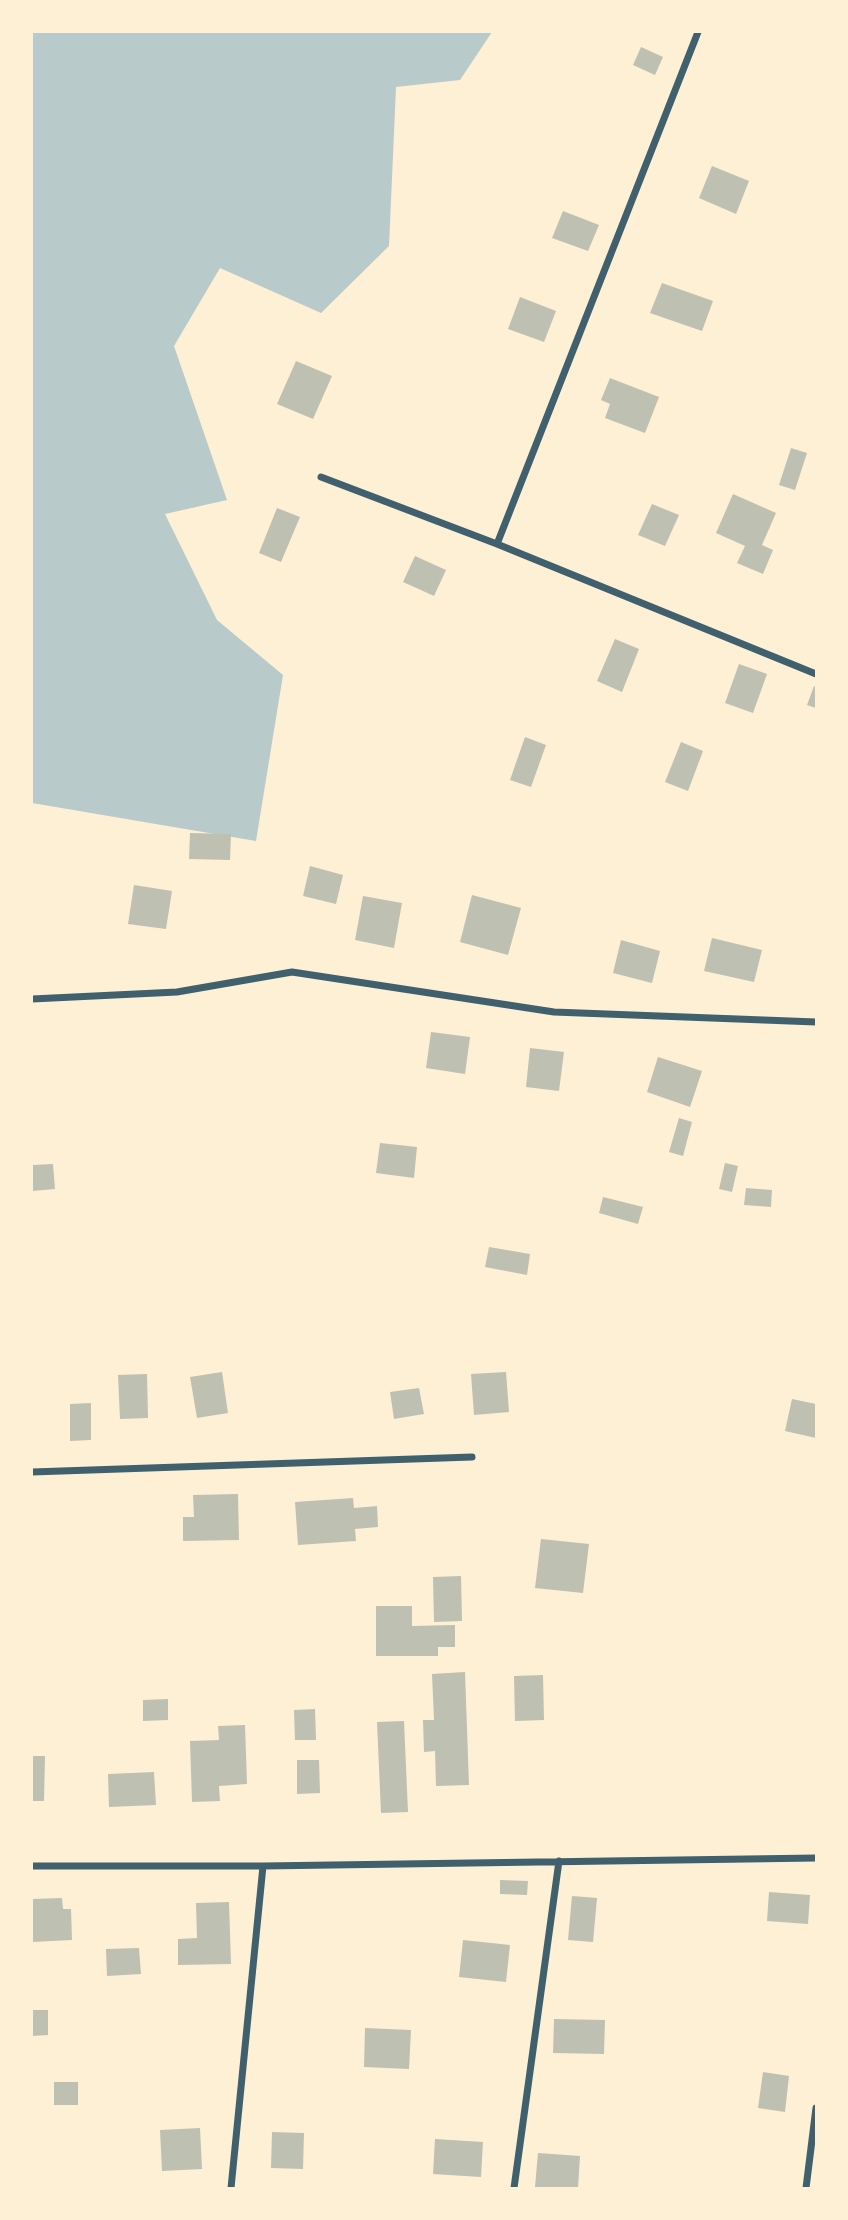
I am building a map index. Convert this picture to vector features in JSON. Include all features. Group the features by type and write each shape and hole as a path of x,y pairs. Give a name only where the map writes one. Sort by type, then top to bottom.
{"street":[{"path":"497,544 698,32"},
{"path":"321,477 497,544 817,674"},
{"path":"32,999 177,992 292,972 554,1012 817,1022"},
{"path":"32,1472 472,1457"},
{"path":"32,1866 263,1866 817,1858"},
{"path":"514,2189 559,1861"},
{"path":"231,2189 263,1866"},
{"path":"806,2189 817,2109"}],"shaded area":[{"path":"32,32 492,32 460,80 396,87 389,246 321,313 220,268 174,346 227,500 165,514 217,620 283,675 256,841 32,803"}],"building":[{"path":"641,47 663,57 655,75 633,65"},
{"path":"712,166 749,181 736,214 699,198"},
{"path":"563,211 599,225 588,251 552,238"},
{"path":"662,283 713,301 702,331 650,313"},
{"path":"520,297 556,311 544,342 508,329"},
{"path":"296,361 332,376 313,419 277,404"},
{"path":"610,378 659,397 645,433 605,418 610,404 601,400"},
{"path":"791,448 807,453 795,490 779,485"},
{"path":"733,494 776,513 762,545 773,550 763,574 737,563 745,546 716,533"},
{"path":"652,504 679,515 665,546 638,535"},
{"path":"277,508 300,517 281,562 259,553"},
{"path":"415,556 446,570 434,596 403,582"},
{"path":"615,639 639,649 622,692 597,681"},
{"path":"739,664 767,674 753,713 725,703"},
{"path":"814,686 816,687 816,708 807,705"},
{"path":"525,737 546,745 531,787 510,780"},
{"path":"681,742 703,751 688,791 665,782"},
{"path":"190,833 231,834 230,860 189,859"},
{"path":"310,866 343,875 336,904 303,896"},
{"path":"134,885 172,891 166,929 128,924"},
{"path":"472,895 521,908 508,955 460,942"},
{"path":"363,896 402,903 394,948 355,940"},
{"path":"712,938 762,950 754,982 704,971"},
{"path":"621,940 660,951 652,983 613,973"},
{"path":"431,1032 470,1037 465,1074 426,1068"},
{"path":"530,1048 564,1052 559,1091 526,1087"},
{"path":"658,1057 702,1071 690,1107 647,1092"},
{"path":"679,1118 692,1122 683,1156 669,1152"},
{"path":"380,1143 417,1147 414,1178 376,1173"},
{"path":"725,1163 738,1166 732,1192 719,1189"},
{"path":"53,1164 55,1189 32,1191 32,1165"},
{"path":"746,1188 772,1190 771,1207 744,1205"},
{"path":"603,1197 643,1207 638,1224 599,1213"},
{"path":"489,1247 530,1254 527,1275 485,1267"},
{"path":"222,1372 228,1413 197,1418 190,1377"},
{"path":"506,1372 509,1412 474,1415 471,1374"},
{"path":"147,1374 148,1418 120,1419 118,1375"},
{"path":"419,1388 424,1414 394,1419 390,1392"},
{"path":"792,1399 816,1404 816,1438 785,1431"},
{"path":"91,1403 91,1440 70,1441 70,1404"},
{"path":"238,1494 239,1540 183,1541 183,1517 194,1517 193,1495"},
{"path":"353,1498 354,1508 377,1506 378,1527 355,1529 356,1541 298,1545 295,1502"},
{"path":"541,1539 589,1544 583,1593 535,1588"},
{"path":"461,1576 462,1621 434,1622 433,1577"},
{"path":"376,1606 412,1606 412,1626 455,1625 455,1647 438,1647 438,1656 376,1656"},
{"path":"465,1672 469,1785 436,1786 435,1751 424,1752 423,1720 434,1720 432,1674"},
{"path":"543,1675 544,1720 515,1721 514,1676"},
{"path":"168,1699 168,1720 143,1721 143,1700"},
{"path":"315,1709 316,1740 295,1740 294,1710"},
{"path":"404,1721 408,1812 381,1813 377,1722"},
{"path":"245,1725 247,1784 219,1786 220,1801 192,1802 190,1741 219,1740 218,1726"},
{"path":"32,1756 45,1756 44,1801 32,1801"},
{"path":"297,1760 319,1760 320,1793 297,1794"},
{"path":"154,1772 156,1805 109,1807 108,1774"},
{"path":"500,1880 528,1881 527,1895 500,1894"},
{"path":"769,1892 810,1895 808,1924 767,1921"},
{"path":"572,1896 597,1898 593,1942 568,1940"},
{"path":"62,1898 63,1909 71,1909 72,1940 32,1942 32,1899"},
{"path":"229,1902 231,1964 178,1965 178,1939 197,1938 196,1903"},
{"path":"463,1940 510,1945 506,1982 459,1977"},
{"path":"139,1948 141,1974 107,1976 106,1949"},
{"path":"32,2010 48,2010 48,2035 32,2036"},
{"path":"554,2019 605,2020 604,2054 553,2053"},
{"path":"365,2028 411,2030 409,2069 364,2067"},
{"path":"763,2072 789,2076 785,2112 758,2108"},
{"path":"54,2082 78,2082 78,2105 54,2105"},
{"path":"200,2128 202,2169 162,2171 160,2130"},
{"path":"272,2132 304,2133 303,2169 271,2168"},
{"path":"435,2139 483,2142 481,2177 433,2174"},
{"path":"538,2153 580,2156 578,2188 535,2187"}]}
